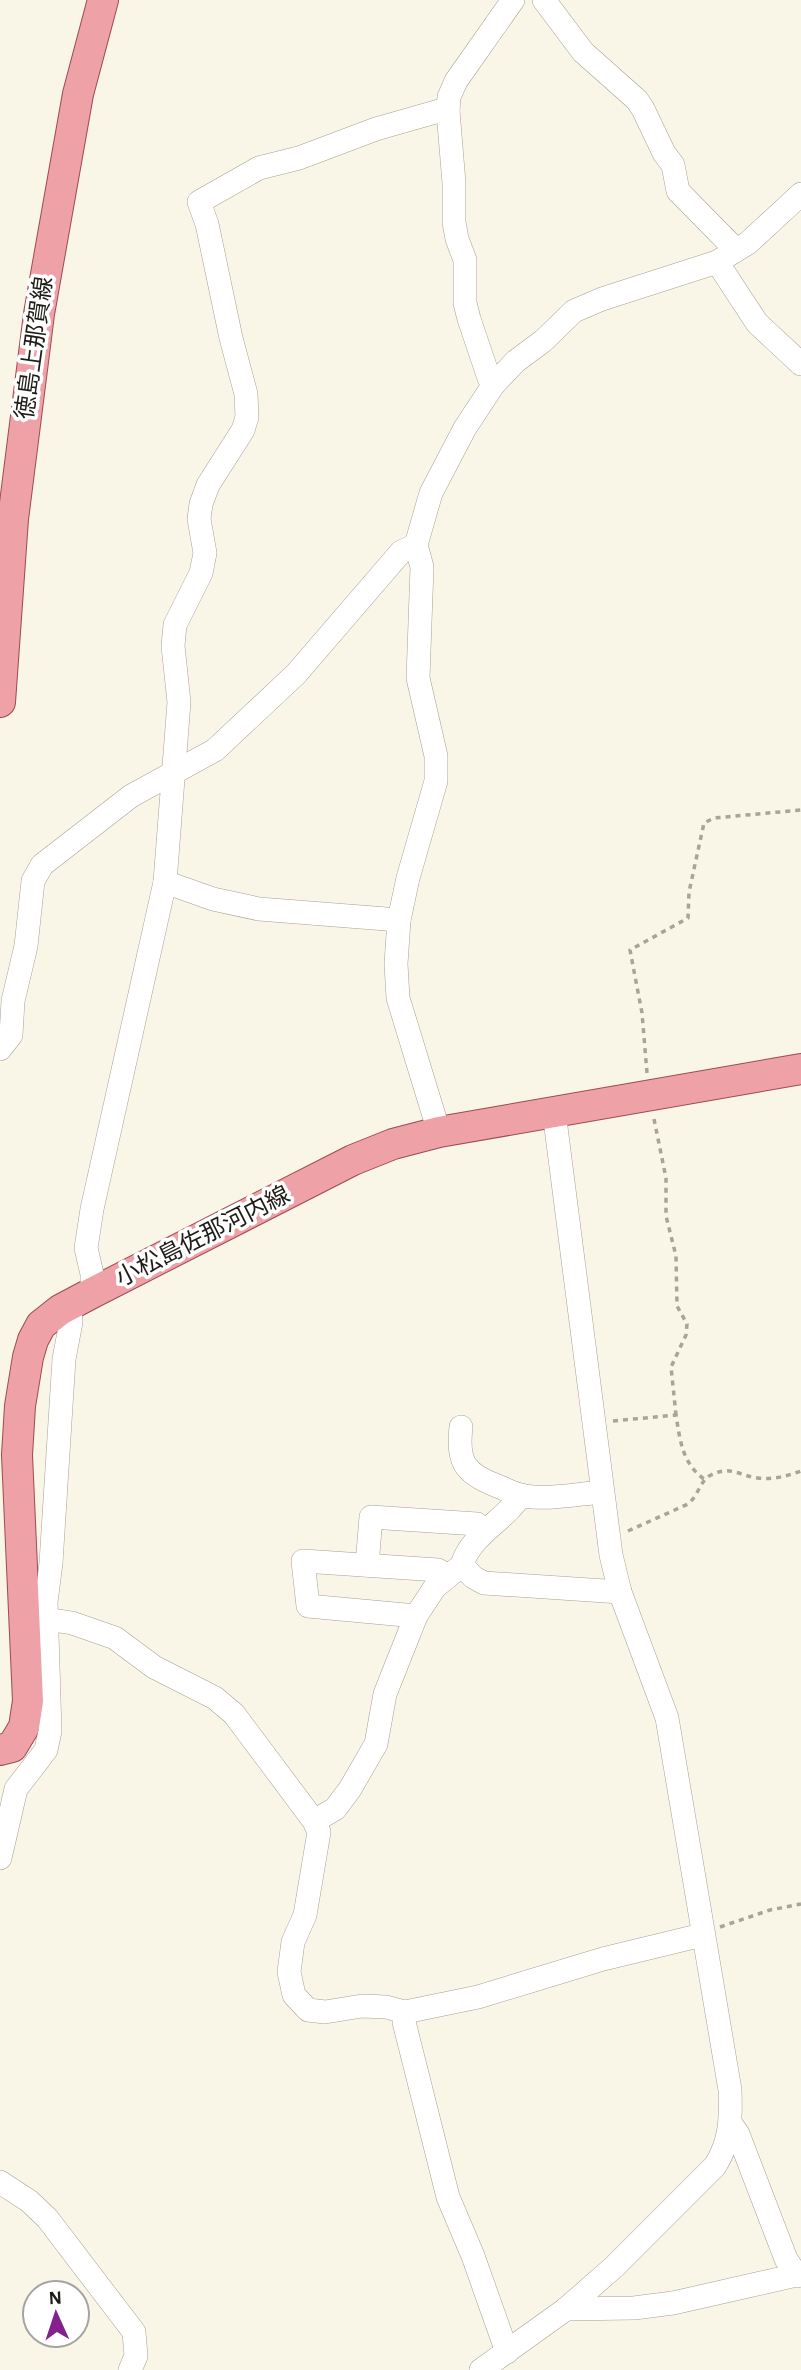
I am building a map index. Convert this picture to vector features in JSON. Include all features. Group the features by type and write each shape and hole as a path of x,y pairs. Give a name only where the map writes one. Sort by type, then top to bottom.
{"main road":[{"name":"徳島上那賀線","path":"0,702 13,519 39,314 78,94 103,0"},
{"name":"小松島佐那河内線","path":"0,1750 12,1747 24,1727 28,1701 17,1455 20,1406 33,1340 41,1325 81,1299 353,1160 393,1143 650,1093 801,1069"}],"street":[{"path":"494,384 489,378 465,303 466,260 457,239 454,222 454,183 448,111 449,97 456,82 513,0"},
{"path":"544,0 583,52 637,100 664,153 673,164 678,191 727,256 757,323 801,363"},
{"path":"0,1858 16,1789 46,1749 50,1731 46,1619 64,1359 71,1321 92,1274 86,1248 92,1209 165,883 179,702 173,646 175,625 201,573 205,553 198,519 201,504 208,485 243,430 247,417 246,394 231,338 207,223 199,202 259,168 299,158 376,129 439,111 448,111"},
{"path":"439,1132 398,998 396,964 399,919 436,781 436,757 418,678 422,567 416,545 431,493 465,428 494,384 516,361 543,341 574,311 727,256 748,243 801,194"},
{"path":"0,1049 11,1035 13,1001 26,946 33,881 42,865 131,796 215,750 296,674 401,552 416,545"},
{"path":"165,883 214,899 259,909 399,919"},
{"path":"481,2370 566,2309 615,2266 715,2166 725,2151 731,2124 730,2090 667,1718 620,1592 611,1555 554,1112"},
{"path":"461,1427 461,1454 470,1473 476,1478 521,1495 602,1492"},
{"path":"314,1821 335,1809 376,1744 385,1694 416,1616 435,1587 455,1571 485,1531 513,1508 521,1495"},
{"path":"367,1565 371,1517 477,1524 485,1531"},
{"path":"416,1616 308,1606 303,1561 455,1571 484,1583 620,1592"},
{"path":"46,1619 72,1623 116,1638 154,1667 215,1698 234,1714 314,1821 318,1832 305,1915 293,1942 289,1972 294,1995 308,2010 325,2012 362,2006 386,2007 405,2012 478,1997 603,1959 702,1935"},
{"path":"405,2012 404,2022 448,2197 473,2256 507,2352"},
{"path":"566,2309 634,2308 673,2303 799,2275 786,2259 738,2134 731,2124"},
{"path":"0,2182 29,2201 47,2218 134,2332 136,2356 130,2370"}],"path":[{"path":"704,1480 685,1457 676,1415 671,1367 686,1335 687,1324 677,1306 676,1256 666,1216 666,1178 644,1056 642,1013 630,950 688,918 689,892 704,823 714,818 801,810"},
{"path":"593,1423 676,1415"},
{"path":"611,1555 629,1529 688,1504 696,1498 704,1480 720,1472 736,1470 758,1478 779,1478 801,1471"},
{"path":"702,1935 751,1916 801,1904"}]}
